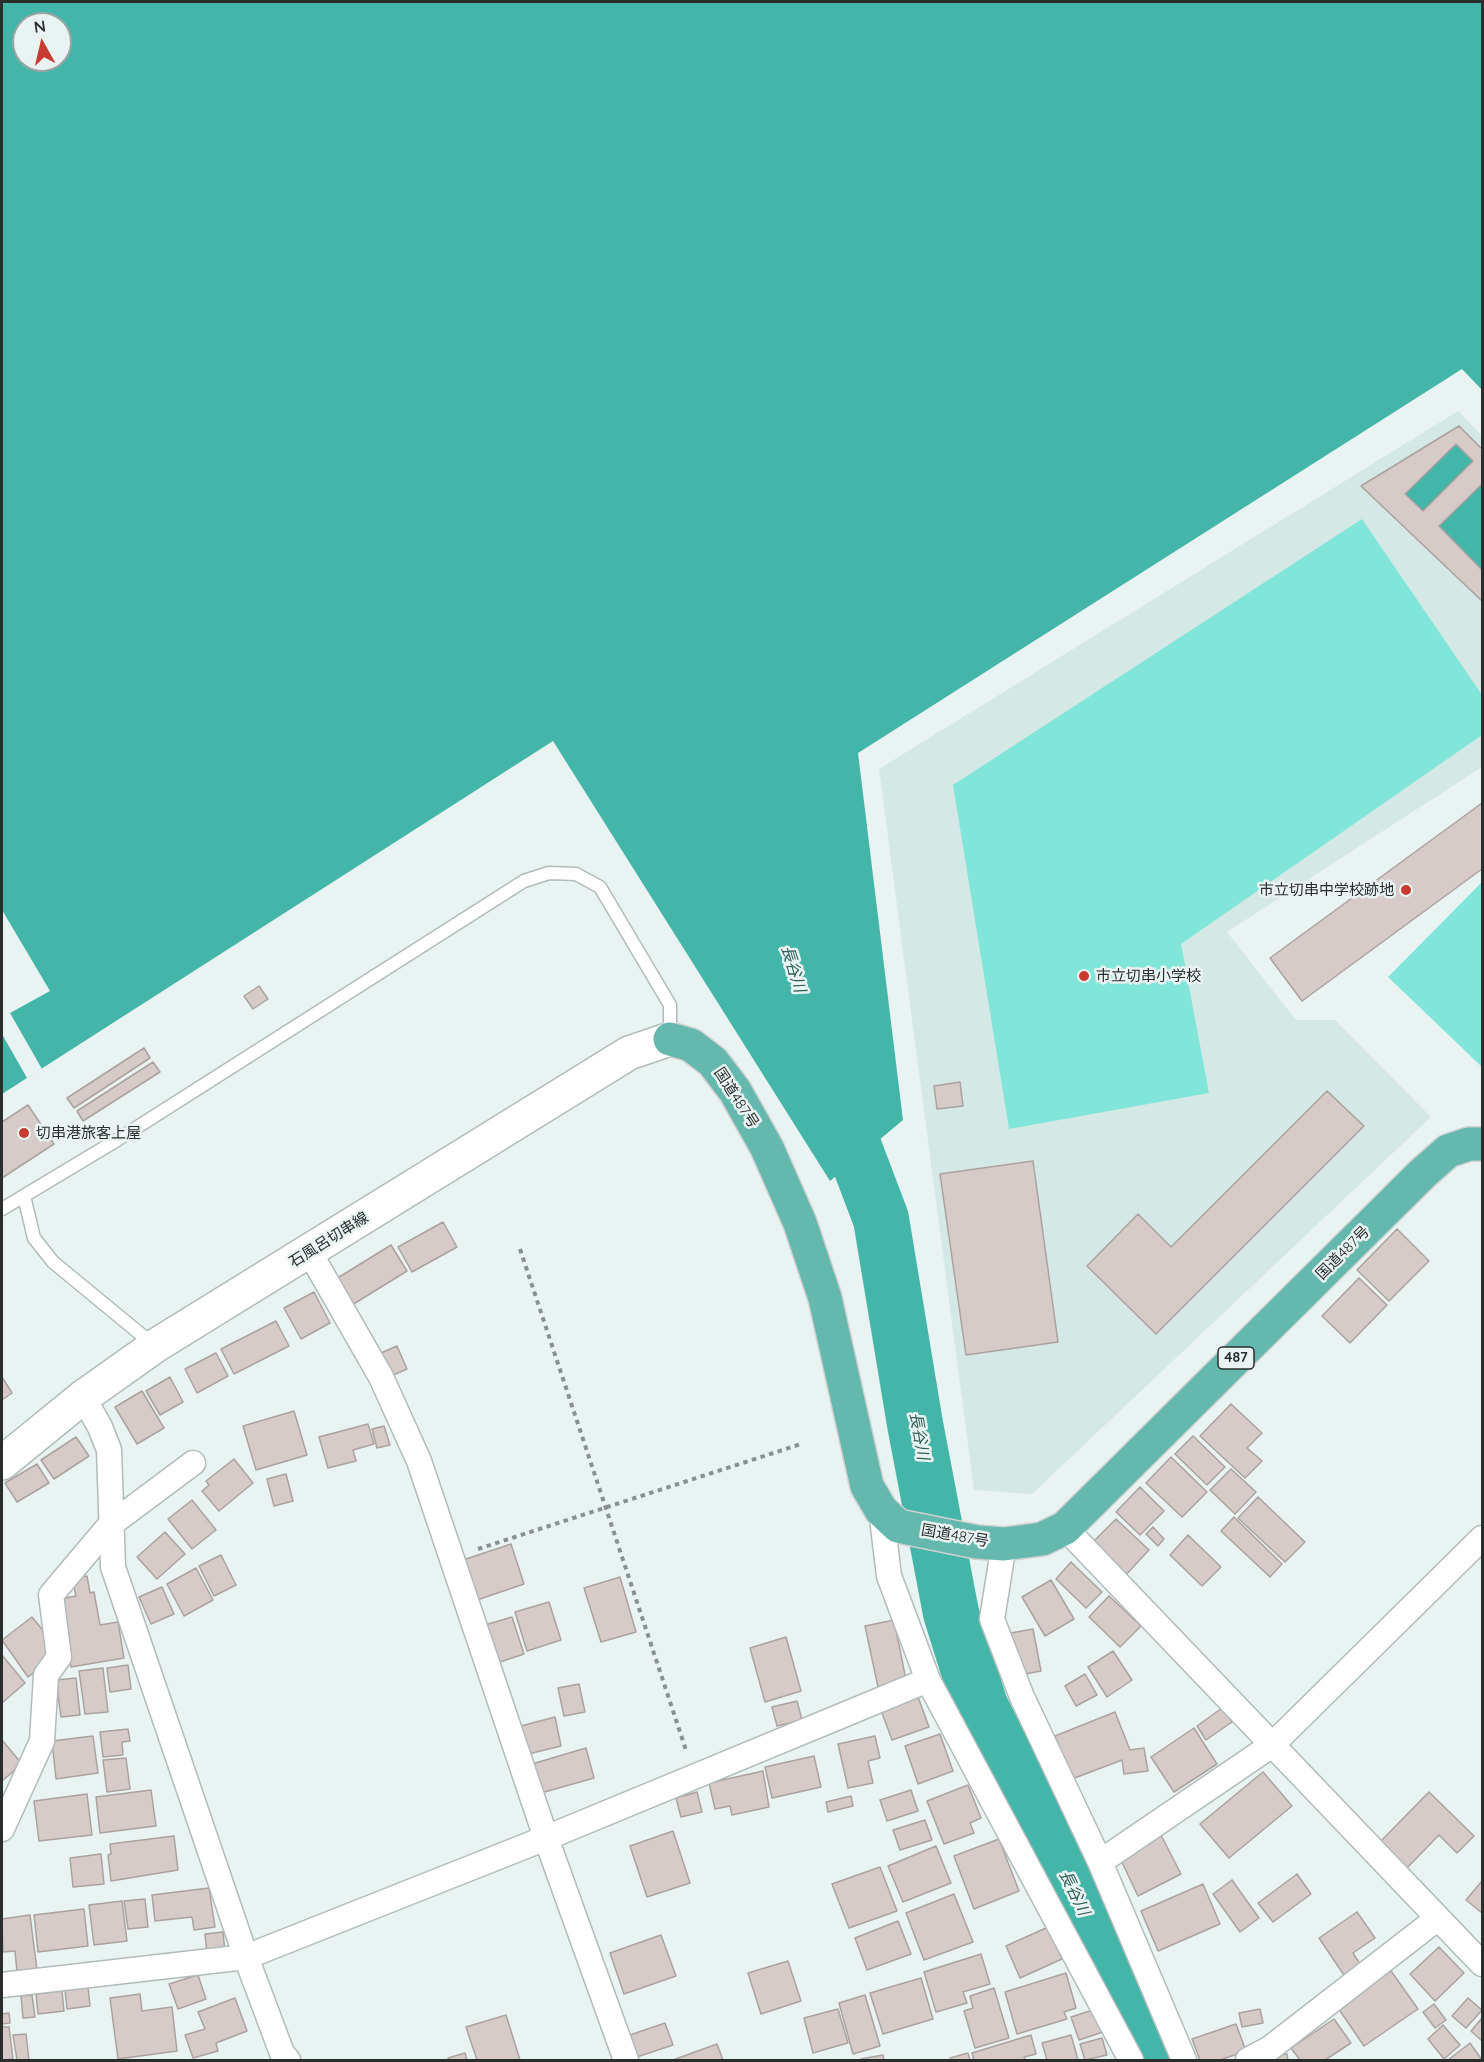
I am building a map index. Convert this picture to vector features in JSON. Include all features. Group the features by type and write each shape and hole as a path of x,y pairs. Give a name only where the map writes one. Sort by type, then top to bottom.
{"highway":[{"name":"国道487号","path":"670,1039 691,1045 713,1062 735,1091 767,1148 800,1223 825,1298 867,1486 889,1518 991,1543 1042,1539 1065,1528 1422,1174 1448,1151 1478,1138"}],"main road":[{"name":"石風呂切串線","path":"2,1463 84,1397 155,1346 629,1053 670,1039"}],"street":[{"path":"310,1252 381,1377 419,1461 546,1838 626,2061"},
{"path":"84,1397 109,1450 113,1567 279,2058"},
{"path":"2,1829 42,1741 46,1675 59,1657 51,1595 110,1525 193,1463"},
{"path":"889,1518 889,1576 928,1680 1125,2045 1131,2061"},
{"path":"1065,1528 1482,1964"},
{"path":"1100,1862 1272,1745 1482,1538"},
{"path":"991,1543 992,1619 1022,1697 1100,1862 1184,2061"},
{"path":"2,1985 246,1957 546,1838 928,1680"},
{"path":"1248,2061 1269,2049 1438,1918"}],"lane":[{"path":"2,1209 127,1134 524,881 549,873 576,874 600,886 670,1005 670,1039"},
{"path":"24,1196 34,1238 53,1262 155,1346"}],"path":[{"path":"520,1249 695,1776"},
{"path":"452,1558 605,1506 801,1444"}],"shaded area":[{"name":"市立切串小学校","path":"1458,411 1482,436 1482,767 1227,932 1296,1020 1335,1020 1431,1117 1032,1494 974,1490 879,769"},
{"path":"1362,519 1482,695 1482,735 1181,944 1209,1093 1009,1129 953,785"},
{"path":"1482,882 1482,1067 1388,977"}],"water":[{"path":"2,2 1482,2 1482,390 1462,369 858,753 903,1120 830,1181 553,741 2,1094"},
{"path":"1456,444 1473,461 1423,511 1405,494"},
{"path":"1482,484 1482,570 1439,526"}],"pier":[{"path":"2,910 50,991 10,1013 42,1069 27,1078 2,1034"}],"building":[{"path":"1459,426 1482,449 1482,484 1439,526 1482,570 1482,601 1361,486","holes":["1456,444 1473,461 1423,511 1405,494"]},
{"path":"1482,803 1482,869 1302,1001 1270,958"},
{"path":"259,986 268,999 253,1009 244,996"},
{"path":"144,1048 150,1058 74,1108 67,1098"},
{"path":"153,1062 160,1072 83,1121 77,1111"},
{"path":"960,1082 963,1106 937,1109 934,1086"},
{"path":"1327,1091 1364,1126 1156,1334 1087,1266 1138,1214 1171,1247"},
{"name":"切串港旅客上屋","path":"28,1105 54,1144 2,1178 2,1122"},
{"path":"1033,1161 1058,1342 966,1355 940,1174"},
{"path":"443,1222 457,1247 412,1272 398,1247"},
{"path":"1397,1229 1429,1261 1389,1301 1357,1270"},
{"path":"391,1245 407,1271 352,1305 336,1279"},
{"path":"1359,1278 1387,1305 1350,1343 1322,1316"},
{"path":"314,1292 330,1323 301,1339 284,1308"},
{"path":"276,1321 289,1346 234,1374 221,1349"},
{"path":"397,1346 407,1369 391,1376 381,1353"},
{"path":"216,1353 228,1376 197,1393 185,1369"},
{"path":"2,1377 12,1393 2,1400"},
{"path":"170,1377 183,1402 160,1415 146,1391"},
{"path":"142,1391 164,1428 137,1444 115,1407"},
{"path":"1231,1404 1262,1433 1247,1448 1262,1461 1245,1478 1200,1436"},
{"path":"294,1411 307,1455 256,1470 243,1426"},
{"path":"368,1424 374,1444 353,1450 356,1461 328,1468 319,1437"},
{"path":"384,1426 390,1445 377,1448 372,1429"},
{"path":"1193,1436 1225,1467 1207,1485 1175,1454"},
{"path":"76,1437 89,1456 54,1479 41,1460"},
{"path":"1171,1457 1207,1492 1182,1517 1146,1483"},
{"path":"234,1459 253,1483 219,1511 202,1491 209,1485 206,1481"},
{"path":"37,1464 49,1483 17,1502 5,1483"},
{"path":"1231,1469 1256,1492 1235,1514 1210,1490"},
{"path":"286,1474 293,1501 274,1506 267,1479"},
{"path":"1140,1487 1164,1511 1140,1535 1116,1512"},
{"path":"1258,1497 1305,1542 1285,1562 1238,1518"},
{"path":"192,1500 216,1530 192,1549 168,1519"},
{"path":"1234,1517 1282,1564 1270,1577 1221,1531"},
{"path":"1116,1519 1149,1550 1123,1578 1089,1546"},
{"path":"1153,1527 1164,1539 1158,1546 1146,1534"},
{"path":"165,1532 185,1554 157,1579 137,1557"},
{"path":"1188,1535 1221,1567 1202,1586 1170,1555"},
{"path":"511,1544 524,1584 471,1602 457,1562"},
{"path":"221,1555 236,1585 214,1596 199,1566"},
{"path":"1071,1562 1102,1592 1086,1608 1056,1579"},
{"path":"196,1568 213,1600 184,1616 167,1584"},
{"path":"87,1576 90,1593 94,1592 100,1625 118,1622 124,1658 71,1667 60,1599 76,1596 74,1587 79,1577"},
{"path":"620,1577 636,1632 601,1642 584,1588"},
{"path":"1051,1580 1074,1619 1045,1636 1022,1597"},
{"path":"162,1587 174,1614 151,1624 139,1597"},
{"path":"1109,1596 1141,1626 1120,1647 1089,1617"},
{"path":"549,1602 561,1640 527,1651 515,1612"},
{"path":"32,1617 46,1634 50,1661 28,1677 2,1640"},
{"path":"512,1617 524,1654 497,1663 485,1625"},
{"path":"894,1620 906,1680 878,1687 865,1626"},
{"path":"1033,1629 1041,1671 1020,1675 1011,1633"},
{"path":"786,1637 801,1691 765,1702 750,1648"},
{"path":"1113,1651 1132,1680 1107,1697 1088,1667"},
{"path":"2,1655 25,1683 2,1703"},
{"path":"128,1665 131,1689 110,1692 107,1668"},
{"path":"103,1668 108,1712 85,1714 79,1671"},
{"path":"1085,1674 1097,1695 1076,1706 1065,1686"},
{"path":"76,1678 80,1715 61,1717 56,1680"},
{"path":"579,1684 585,1712 564,1716 558,1688"},
{"path":"918,1697 929,1727 892,1740 881,1710"},
{"path":"797,1701 802,1720 777,1726 772,1707"},
{"path":"1222,1708 1232,1722 1206,1740 1197,1726"},
{"path":"1115,1712 1130,1750 1144,1748 1148,1771 1124,1774 1122,1760 1072,1779 1055,1736"},
{"path":"555,1717 561,1746 524,1755 517,1727"},
{"path":"1194,1728 1217,1764 1174,1792 1151,1757"},
{"path":"128,1729 130,1741 122,1742 123,1755 103,1757 100,1732"},
{"path":"940,1734 953,1771 918,1784 905,1746"},
{"path":"93,1736 98,1773 56,1779 52,1741"},
{"path":"875,1736 880,1758 868,1761 873,1783 848,1788 838,1744"},
{"path":"2,1740 22,1764 2,1781"},
{"path":"586,1748 594,1778 541,1793 532,1764"},
{"path":"814,1756 821,1787 772,1798 765,1767"},
{"path":"126,1758 130,1789 107,1792 103,1760"},
{"path":"763,1771 769,1807 732,1815 730,1806 715,1809 709,1783"},
{"path":"1263,1772 1292,1806 1229,1858 1200,1824"},
{"path":"968,1785 981,1818 970,1823 974,1833 944,1844 927,1801"},
{"path":"151,1790 156,1826 100,1833 96,1797"},
{"path":"911,1790 918,1811 887,1821 880,1800"},
{"path":"697,1792 702,1812 681,1817 676,1798"},
{"path":"1429,1792 1474,1836 1457,1853 1439,1835 1405,1870 1378,1844"},
{"path":"87,1794 92,1835 39,1841 34,1801"},
{"path":"851,1796 853,1806 828,1812 826,1802"},
{"path":"925,1820 932,1840 900,1850 893,1830"},
{"path":"673,1831 690,1883 647,1897 630,1846"},
{"path":"1161,1835 1181,1874 1138,1896 1119,1856"},
{"path":"174,1836 178,1870 111,1881 108,1855 111,1854 110,1844"},
{"path":"999,1839 1019,1891 974,1909 954,1856"},
{"path":"936,1846 951,1883 903,1902 888,1866"},
{"path":"101,1854 104,1884 73,1887 70,1858"},
{"path":"880,1867 897,1911 849,1928 832,1884"},
{"path":"1297,1874 1311,1894 1273,1922 1258,1903"},
{"path":"1232,1880 1259,1918 1240,1932 1213,1894"},
{"path":"1482,1881 1482,1913 1466,1900"},
{"path":"1203,1884 1220,1924 1158,1951 1141,1911"},
{"path":"209,1888 215,1927 194,1930 192,1917 155,1921 152,1895"},
{"path":"954,1894 973,1942 924,1960 906,1913"},
{"path":"145,1899 148,1927 128,1929 124,1901"},
{"path":"122,1901 127,1941 94,1945 89,1905"},
{"path":"84,1909 88,1946 38,1952 34,1915"},
{"path":"1357,1912 1375,1938 1353,1953 1362,1967 1346,1978 1319,1938"},
{"path":"30,1915 37,1970 17,1972 15,1951 3,1952 2,1919"},
{"path":"898,1921 911,1954 867,1970 855,1938"},
{"path":"1048,1927 1062,1959 1020,1978 1006,1946"},
{"path":"223,1932 225,1952 207,1954 205,1934"},
{"path":"661,1935 676,1976 624,1994 610,1953"},
{"path":"1439,1947 1464,1973 1435,2001 1410,1974"},
{"path":"981,1954 990,1984 963,1992 967,2003 936,2012 924,1972"},
{"path":"788,1961 801,2001 761,2014 748,1973"},
{"path":"1391,1971 1418,2009 1364,2046 1338,2008"},
{"path":"1066,1973 1076,2008 1064,2012 1067,2019 1017,2034 1005,1992"},
{"path":"198,1975 206,1999 178,2009 169,1984"},
{"path":"921,1978 933,2019 883,2034 870,1993"},
{"path":"88,1987 90,2006 67,2009 65,1990"},
{"path":"994,1988 1009,2038 975,2048 964,2011 973,2008 970,1996"},
{"path":"62,1991 64,2011 38,2014 36,1994"},
{"path":"140,1994 142,2011 172,2007 177,2051 118,2059 110,1998"},
{"path":"32,1995 35,2017 23,2018 21,1996"},
{"path":"865,1995 880,2046 853,2054 839,2003"},
{"path":"235,1998 247,2031 216,2043 218,2051 193,2058 185,2035 205,2029 198,2012"},
{"path":"1468,1998 1482,2010 1466,2028 1452,2016"},
{"path":"1434,2004 1446,2020 1435,2028 1423,2012"},
{"path":"838,2009 848,2043 813,2053 804,2018"},
{"path":"1096,2009 1103,2032 1079,2040 1071,2017"},
{"path":"1260,2009 1263,2023 1242,2027 1239,2013"},
{"path":"9,2013 10,2023 2,2024 2,2014"},
{"path":"506,2015 520,2060 477,2060 466,2027"},
{"path":"1482,2018 1482,2041 1471,2031"},
{"path":"1334,2019 1351,2043 1325,2060 1300,2060 1291,2048"},
{"path":"665,2023 673,2045 637,2057 630,2035"},
{"path":"1236,2024 1246,2051 1220,2060 1200,2060 1192,2039"},
{"path":"1443,2025 1460,2045 1444,2059 1428,2039"},
{"path":"2,2027 9,2027 13,2059 2,2060"},
{"path":"26,2034 29,2060 17,2060 13,2035"},
{"path":"1031,2035 1036,2054 1024,2057 1025,2060 974,2060 972,2053"},
{"path":"1071,2035 1078,2060 1047,2060 1042,2043"},
{"path":"1102,2038 1107,2055 1085,2060 1080,2044"},
{"path":"1470,2043 1482,2060 1448,2060"},
{"path":"717,2044 723,2060 673,2060"},
{"path":"465,2053 467,2060 449,2060 448,2058"},
{"path":"968,2053 970,2060 951,2060 950,2058"},
{"path":"1287,2054 1288,2060 1266,2060 1266,2057"},
{"path":"883,2055 884,2060 861,2060 861,2059"}],"waterway":[{"name":"長谷川","path":"831,1087 881,1219 915,1424 951,1613 980,1706 1157,2060"}],"place":[{"name":"市立切串中学校跡地","path":"1406,890"},
{"name":"市立切串小学校","path":"1084,976"},
{"name":"切串港旅客上屋","path":"24,1133"}]}
